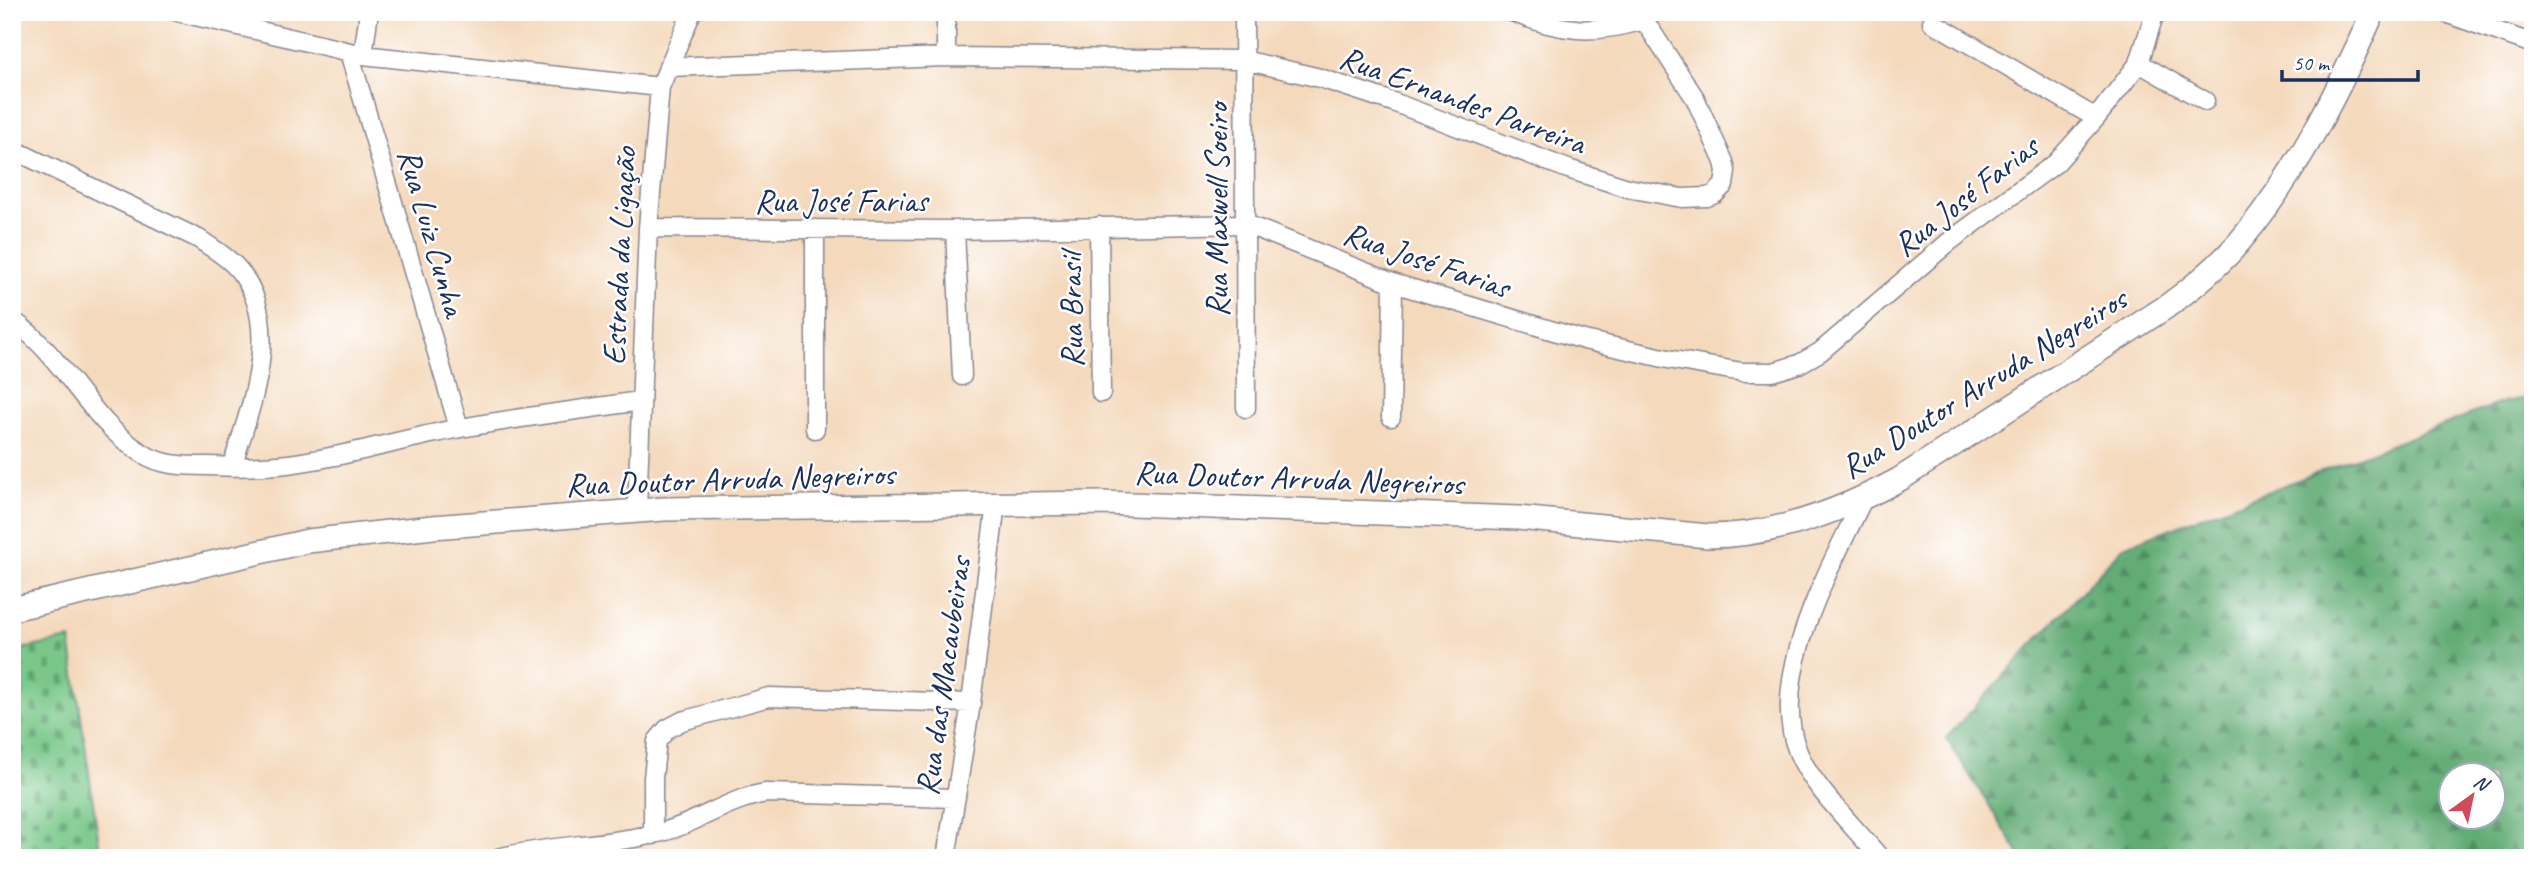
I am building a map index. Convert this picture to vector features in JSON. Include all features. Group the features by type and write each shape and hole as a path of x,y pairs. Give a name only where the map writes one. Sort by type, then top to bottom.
{"street":[{"path":"178,12 356,53 660,87"},
{"name":"Rua Luiz Cunha","path":"369,12 356,53 459,428"},
{"name":"Estrada da Ligação","path":"637,510 648,228 660,87 692,12"},
{"path":"946,12 946,57"},
{"name":"Rua Maxwell Soeiro","path":"1244,12 1246,408"},
{"path":"1513,12 1571,30 1615,29 1642,16"},
{"path":"2155,12 2139,63 2204,101"},
{"name":"Rua Doutor Arruda Negreiros","path":"12,609 308,541 410,529 637,510 1103,503 1518,518 1709,536 1736,536 1793,524 1863,499 1900,479 1943,449 2051,383 2200,282 2245,236 2282,183 2318,125 2373,12"},
{"path":"2443,12 2533,44"},
{"name":"Rua Ernandes Parreira","path":"668,67 946,57 1244,60 1320,78 1393,102 1568,169 1628,188 1699,199 1715,194 1726,180 1724,162 1702,109 1642,16"},
{"path":"1932,22 2096,118"},
{"name":"Rua José Farias","path":"648,228 955,230 1246,224 1393,283 1596,343 1742,372 1773,373 1799,364 1820,352 1950,240 2056,163 2139,63"},
{"path":"12,149 199,239 229,261 249,285 261,331 260,360 256,391 232,467"},
{"name":"Rua Brasil","path":"1099,226 1101,393"},
{"path":"815,229 815,429"},
{"path":"955,230 962,376"},
{"path":"1391,418 1393,283"},
{"path":"12,320 26,329 44,348 104,421 141,453 158,461 187,466 232,467 306,461 459,428 640,401"},
{"path":"1863,499 1815,601 1801,642 1790,705 1798,753 1815,781 1880,858"},
{"name":"Rua das Macaubeiras","path":"946,858 971,703 996,503"},
{"path":"653,835 653,778 657,741 667,729 682,721 769,697 971,703"},
{"path":"498,858 538,849 653,835 678,828 737,800 766,793 956,798"}],"green space":[{"path":"2533,397 2533,858 2022,858 1946,738 2124,546 2503,402"},
{"path":"70,639 101,858 12,858 12,651"}]}
